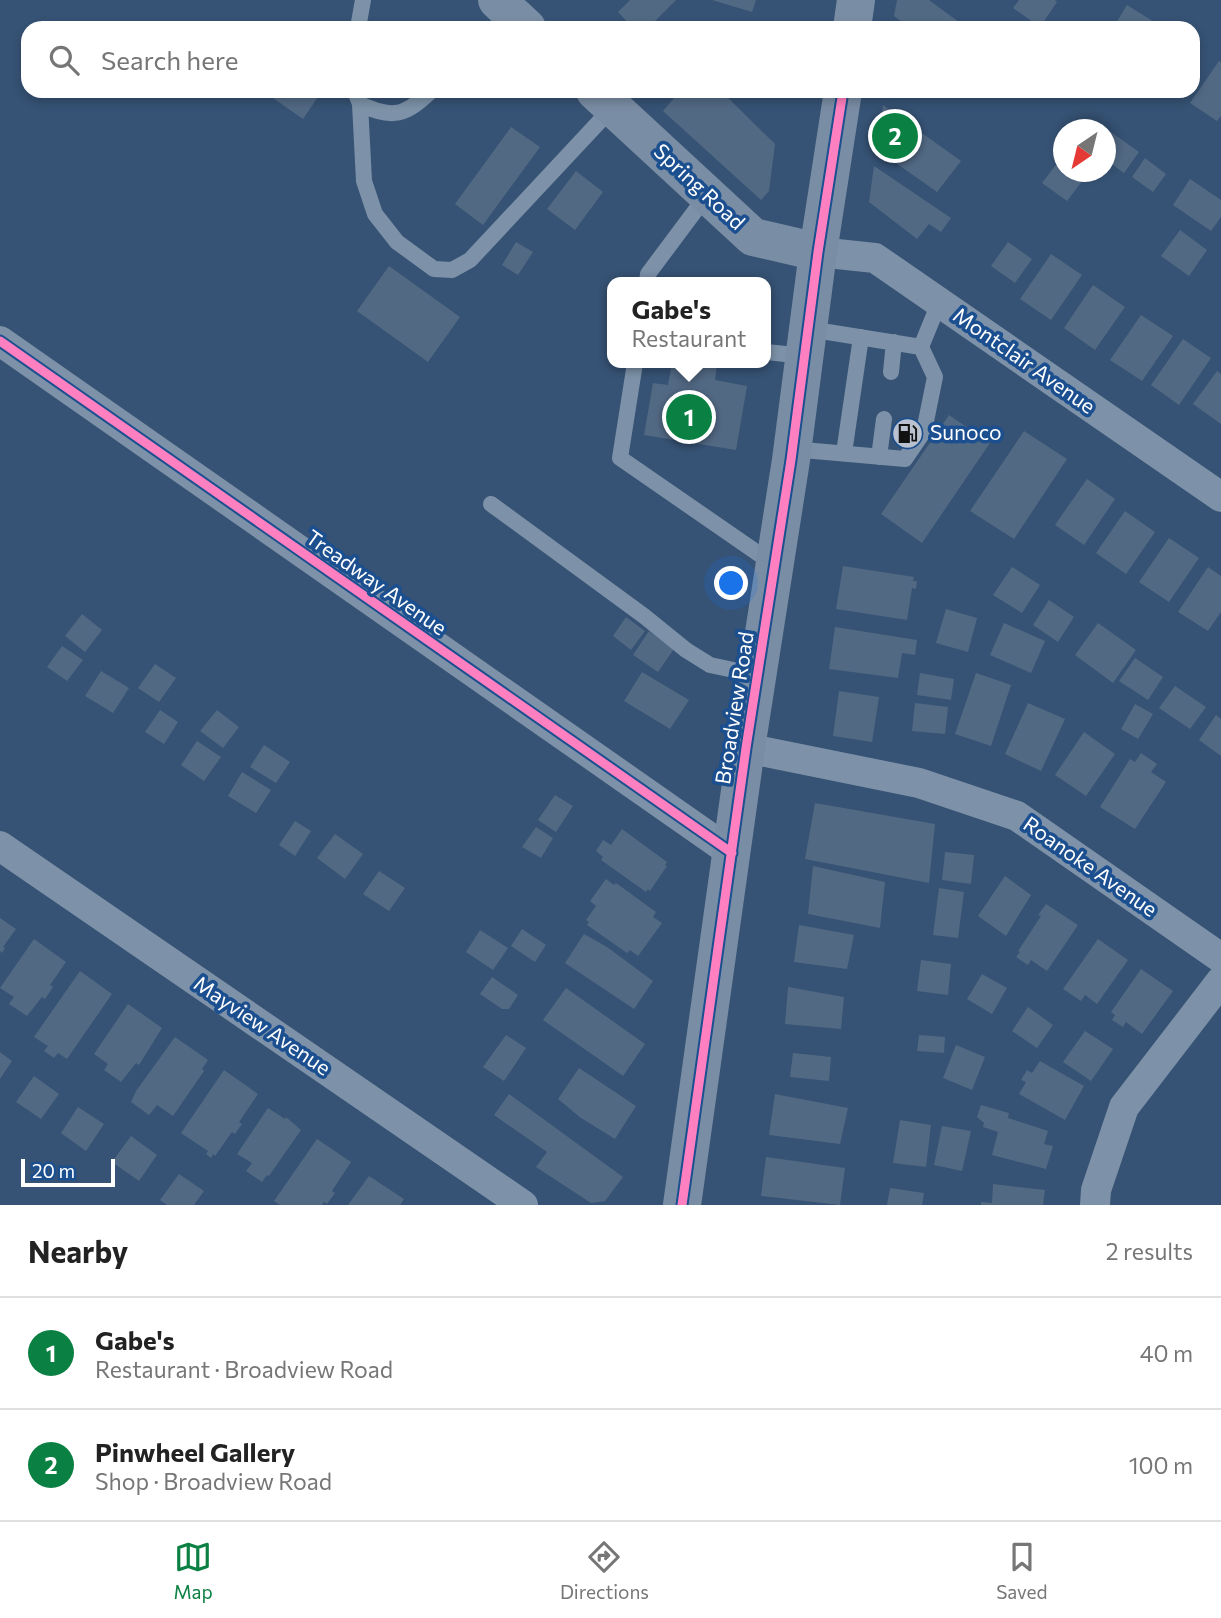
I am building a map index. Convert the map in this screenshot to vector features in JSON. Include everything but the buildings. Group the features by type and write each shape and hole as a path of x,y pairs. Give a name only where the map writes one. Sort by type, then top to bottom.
{"main road":[{"path":"853,21 856,0"},
{"name":"Broadview Road","path":"682,1205 842,98"},
{"name":"Spring Road","path":"604,99 753,237 818,251"}],"street":[{"name":"Montclair Avenue","path":"818,251 874,258 1221,497"},
{"name":"Treadway Avenue","path":"0,341 732,853"},
{"name":"Roanoke Avenue","path":"746,748 919,783 1017,816 1221,958"},
{"name":"Mayview Avenue","path":"0,846 523,1205"},
{"path":"1095,1205 1096,1190 1124,1107 1221,981"}],"lane":[{"path":"359,21 363,0"},
{"path":"358,98 378,113 400,114 416,106 424,98"},
{"path":"358,98 364,181 375,214 397,242 433,269 452,270 470,260 604,99"},
{"path":"648,277 707,195"},
{"path":"792,449 905,459 924,431 935,377 921,347 939,303"},
{"path":"771,351 807,342 861,337 921,347"},
{"path":"844,453 861,337"},
{"path":"891,372 894,342"},
{"path":"634,368 620,458 774,564"},
{"path":"879,457 884,419"},
{"path":"491,504 686,650 710,665 757,676"}],"cycle path":[{"path":"682,1205 842,98"},
{"path":"0,341 732,853"}],"place":[{"name":"Pinwheel Gallery","path":"895,136"},
{"name":"Gabe's","path":"689,417"},
{"name":"Sunoco","path":"907,433"}]}
